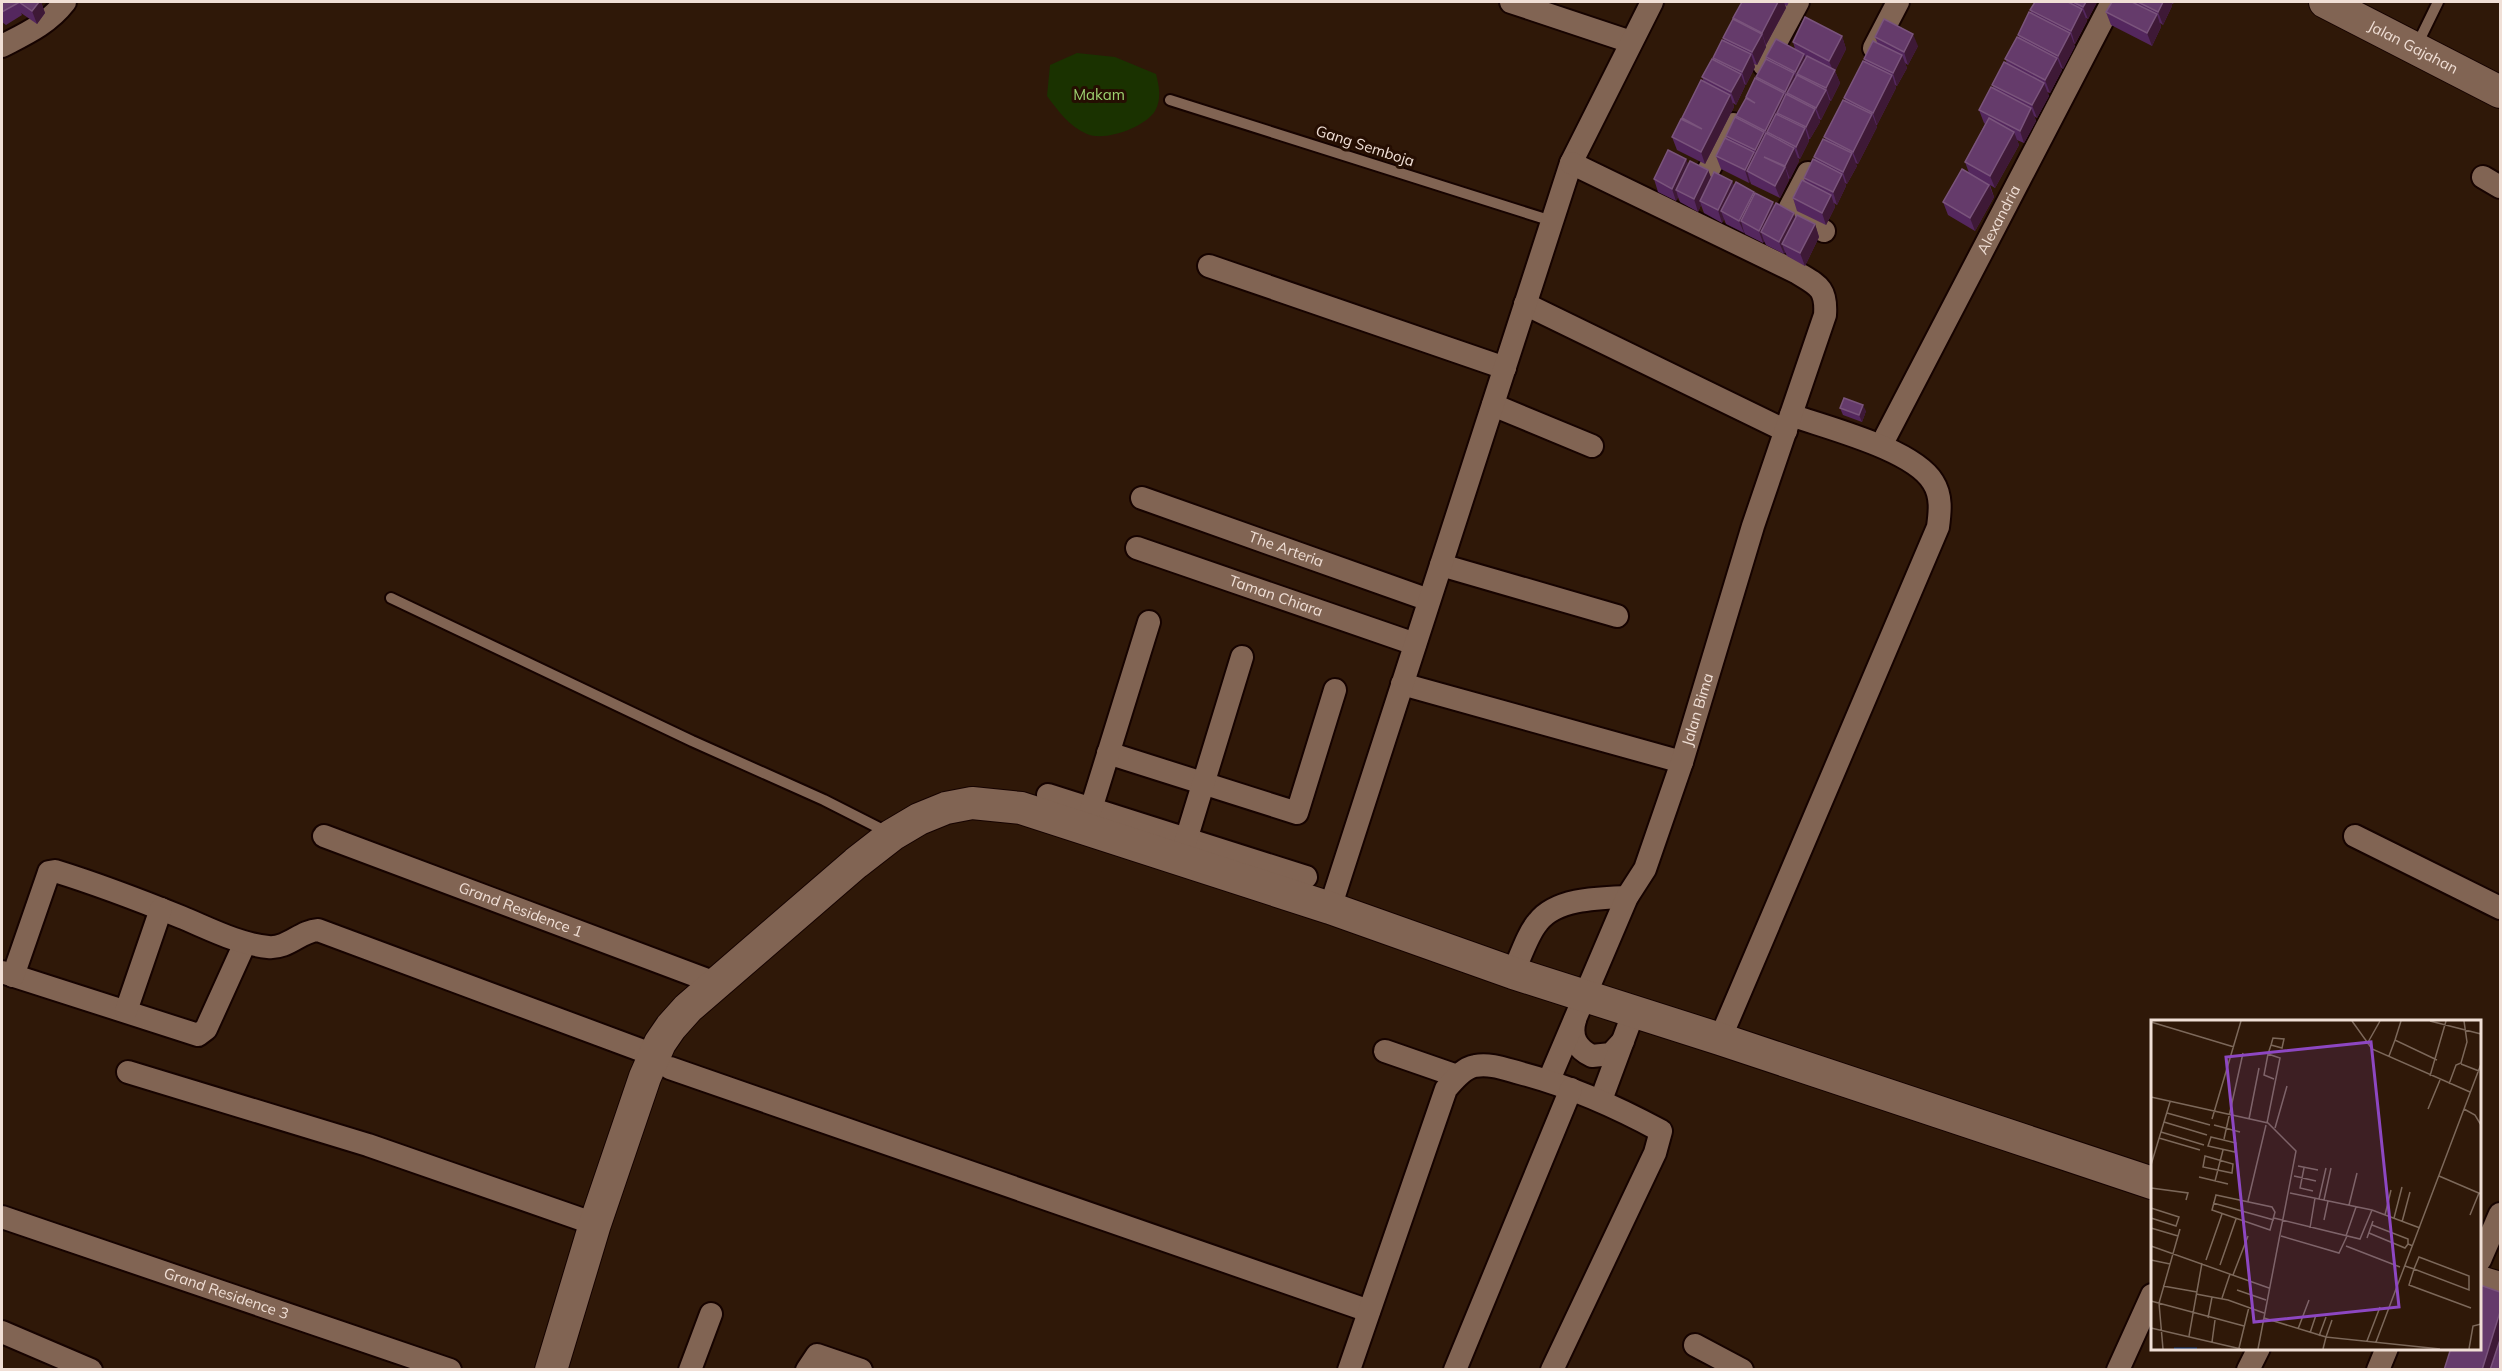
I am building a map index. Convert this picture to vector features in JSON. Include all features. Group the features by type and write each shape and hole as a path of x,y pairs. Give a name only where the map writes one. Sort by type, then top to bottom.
{"street":[{"path":"6,39 32,31 51,17 65,2"},
{"path":"1510,2 1631,42"},
{"path":"1330,908 1571,163 1652,2"},
{"path":"1755,82 1798,2"},
{"path":"1865,65 1898,2"},
{"name":"Alexandria","path":"1886,436 2112,2"},
{"name":"Jalan Gajahan","path":"2325,2 2500,92"},
{"path":"1707,173 1744,102"},
{"path":"1821,149 1777,208 1824,231"},
{"name":"Jalan Bima","path":"1550,1080 1627,897 1645,869 1682,762 1754,525 1825,315 1826,300 1821,288 1796,272 1571,163"},
{"path":"1209,266 1505,368"},
{"path":"1526,304 1788,423 1879,446 1922,469 1934,482 1939,496 1938,527 1720,1039"},
{"path":"1493,405 1592,446"},
{"name":"The Arteria","path":"1142,498 1429,600"},
{"name":"Taman Chiara","path":"1137,548 1415,644"},
{"path":"1441,565 1617,616"},
{"path":"1091,809 1149,622"},
{"path":"1183,850 1242,657"},
{"path":"1402,684 1682,762"},
{"path":"1108,753 1297,813 1335,690"},
{"path":"1047,795 1091,809 1183,850 1330,908 1514,973 1580,1007 1634,1011 2151,1183"},
{"path":"551,1370 595,1224 662,1061 660,1043 688,1008 856,863 892,835 919,819 946,808 972,803 997,804 1021,808 1183,850 1306,877"},
{"name":"Grand Residence 1","path":"324,836 718,984"},
{"path":"2355,836 2500,908"},
{"path":"245,943 206,1029 201,1034 191,1034 7,974 49,872 55,871 161,909 245,943 270,948 289,943 308,930 318,930 662,1061 1369,1311"},
{"path":"1514,973 1538,922 1552,910 1601,898 1627,897"},
{"path":"126,1011 161,909"},
{"path":"1580,1007 1573,1037 1577,1046 1592,1056 1611,1054 1623,1041"},
{"path":"1601,1100 1634,1011"},
{"path":"1385,1051 1457,1076"},
{"path":"1349,1370 1446,1089 1457,1076 1472,1066 1491,1065 1550,1080 1601,1100 1660,1131 1655,1153 1552,1370"},
{"path":"128,1072 368,1145 595,1224"},
{"path":"1455,1370 1571,1089"},
{"path":"2481,1258 2500,1214"},
{"name":"Grand Residence 3","path":"2,1217 450,1370"},
{"path":"2481,1282 2500,1288"},
{"path":"2118,1370 2151,1297"},
{"path":"690,1370 711,1314"},
{"path":"2,1332 91,1370"},
{"path":"1695,1345 1742,1370"},
{"path":"2248,1370 2258,1350"},
{"path":"2378,1370 2387,1350"},
{"path":"807,1370 817,1355 861,1370"}],"lane":[{"path":"2416,47 2438,2"},
{"name":"Gang Semboja","path":"1170,100 1552,221"},
{"path":"391,598 693,741 824,800 892,835"}],"green space":[{"name":"Makam","path":"1077,53 1115,57 1156,74 1159,97 1155,111 1143,122 1124,132 1104,136 1087,134 1075,127 1047,96 1050,65"}],"building":[{"path":"2,2 16,2 18,3 2,12"},
{"path":"19,2 39,2 32,11"},
{"path":"1742,2 1778,2 1762,33 1733,18"},
{"path":"2035,2 2068,2 2082,9 2071,31 2030,10"},
{"path":"2073,2 2086,2 2083,7"},
{"path":"2112,2 2132,2 2157,14 2147,33 2106,12"},
{"path":"2138,2 2163,2 2158,12"},
{"path":"2029,12 2070,33 2058,56 2018,35"},
{"path":"1805,17 1842,36 1829,61 1793,42"},
{"path":"1733,19 1762,34 1752,52 1723,38"},
{"path":"1884,19 1913,34 1904,52 1875,37"},
{"path":"2017,37 2057,58 2045,80 2005,59"},
{"path":"1776,39 1804,54 1795,72 1766,57"},
{"path":"1722,40 1751,54 1742,72 1713,58"},
{"path":"1873,41 1902,55 1893,73 1864,59"},
{"path":"1807,56 1835,70 1826,88 1797,74"},
{"path":"1712,59 1741,74 1731,92 1702,77"},
{"path":"1766,59 1794,73 1785,92 1756,77"},
{"path":"1863,61 1892,75 1873,113 1844,98"},
{"path":"2004,62 2044,83 2032,105 1992,85"},
{"path":"1797,75 1826,90 1816,108 1787,93"},
{"path":"1755,78 1784,93 1765,131 1736,116 1746,98 1755,103 1746,97"},
{"path":"1701,80 1730,95 1701,152 1672,137 1681,119 1702,129 1682,118"},
{"path":"1991,87 2031,108 2020,131 1979,110"},
{"path":"1786,94 1815,109 1806,127 1777,113"},
{"path":"1843,100 1872,114 1853,152 1824,137"},
{"path":"1776,114 1805,128 1796,147 1767,132"},
{"path":"1735,117 1764,132 1755,150 1726,136"},
{"path":"1989,118 2014,132 1990,176 1965,162"},
{"path":"1766,133 1794,148 1785,166 1764,157 1785,167 1775,186 1747,171"},
{"path":"1725,138 1754,152 1745,170 1716,156"},
{"path":"1823,139 1852,153 1843,172 1814,157"},
{"path":"1668,150 1686,159 1672,189 1654,179"},
{"path":"1813,159 1842,174 1833,192 1804,178"},
{"path":"1690,161 1708,170 1694,199 1676,190"},
{"path":"1962,169 1989,185 1970,218 1943,202"},
{"path":"1714,172 1732,181 1718,210 1700,201"},
{"path":"1802,180 1831,195 1822,213 1793,198"},
{"path":"1736,182 1754,192 1739,221 1721,211"},
{"path":"1755,193 1773,202 1759,231 1741,221"},
{"path":"1776,203 1794,213 1779,242 1761,232"},
{"path":"1797,215 1815,224 1800,253 1782,244"},
{"path":"1844,398 1863,405 1859,415 1840,408"},
{"path":"2481,1285 2500,1292 2500,1312 2482,1370 2444,1370 2450,1350 2481,1350"},
{"path":"2500,1340 2500,1370 2490,1370"}]}
